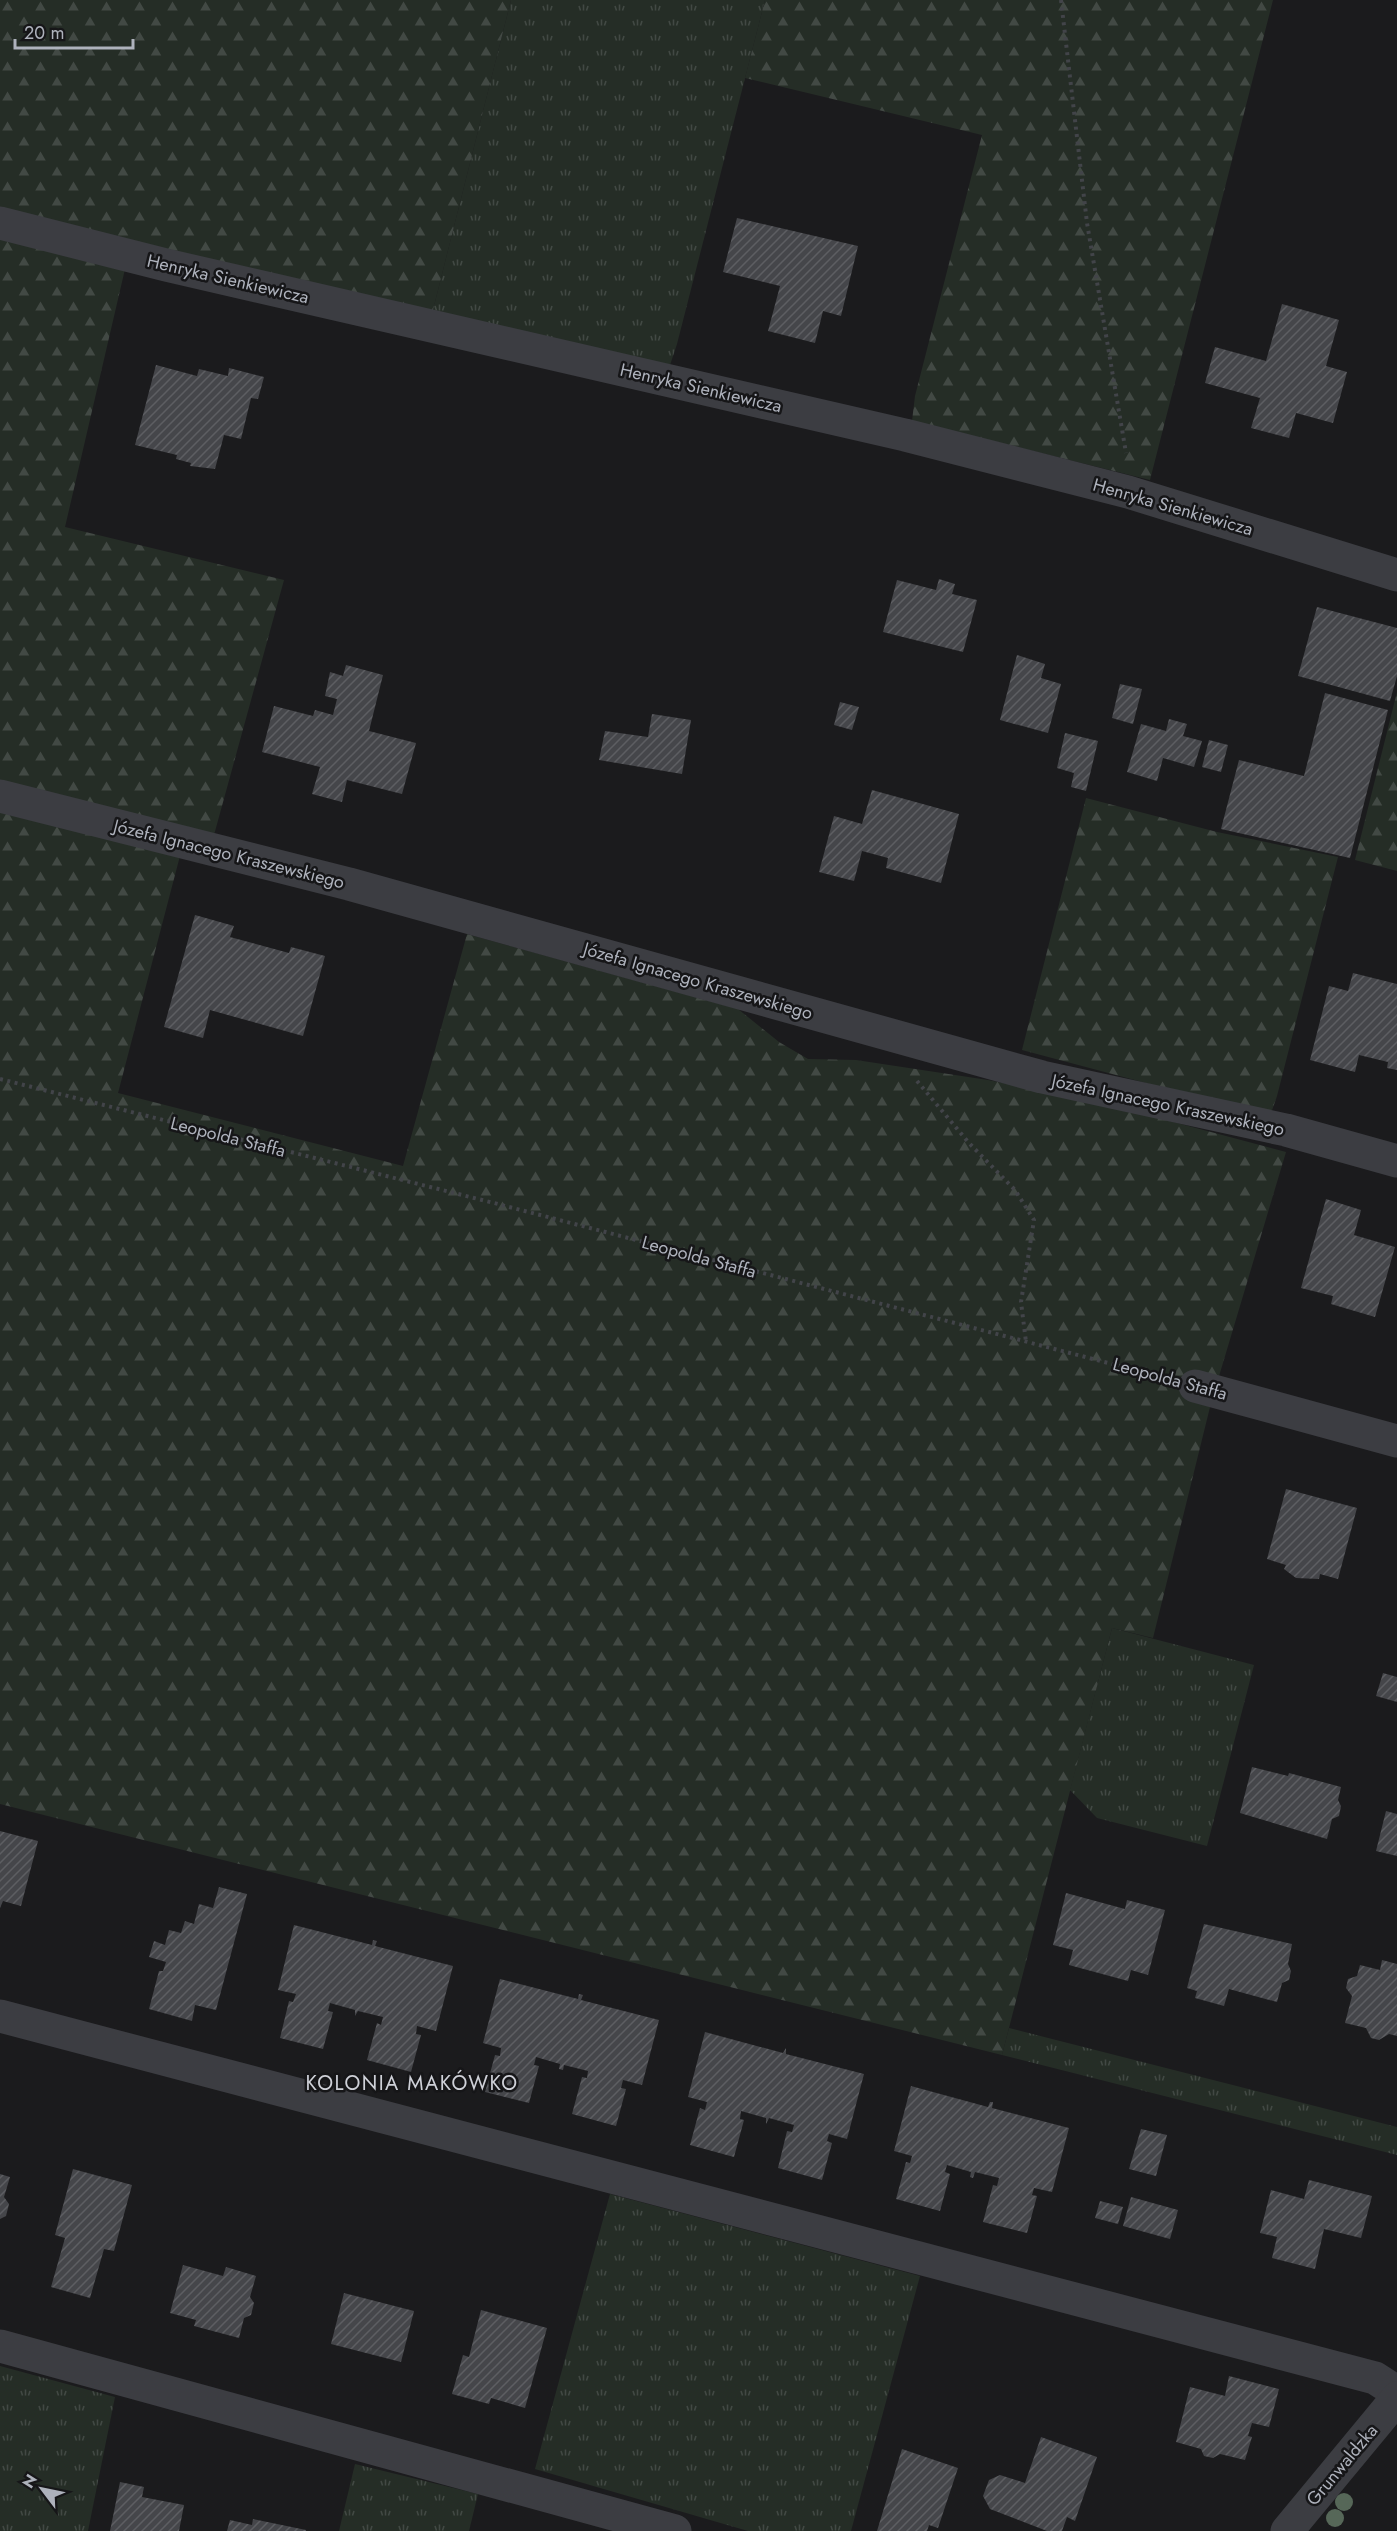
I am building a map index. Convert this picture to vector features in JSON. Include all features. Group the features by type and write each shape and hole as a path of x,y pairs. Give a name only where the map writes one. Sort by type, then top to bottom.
{"street":[{"name":"Henryka Sienkiewicza","path":"0,223 166,265 817,414 1128,492 1397,574"},
{"name":"Józefa Ignacego Kraszewskiego","path":"0,796 349,884 1042,1077 1286,1130 1397,1161"},
{"name":"Leopolda Staffa","path":"1195,1386 1397,1441"},
{"path":"0,2016 1375,2378 1397,2392"},
{"path":"0,2346 675,2531"},
{"name":"Grunwaldzka","path":"1287,2531 1397,2398"}],"path":[{"path":"1061,0 1087,223 1126,437 1128,492"},
{"path":"907,1039 910,1073 969,1143 1015,1190 1034,1220 1021,1302 1026,1342"},
{"name":"Leopolda Staffa","path":"0,1079 494,1203 1195,1386"}],"green space":[{"path":"0,0 511,0 432,314 0,211"},
{"path":"511,0 765,0 677,344 667,374 432,314"},
{"path":"765,0 1273,0 1150,480 912,421 915,396 982,135 745,78"},
{"path":"0,237 125,269 65,527 284,580 214,835 0,782"},
{"path":"1397,692 1397,871 1355,860"},
{"path":"1086,798 1217,832 1338,857 1270,1116 1022,1050"},
{"path":"0,807 181,852 118,1093 403,1166 467,934 738,1009 779,1042 808,1059 856,1060 988,1080 1102,1103 1286,1152 1211,1403 1153,1638 1112,1628 1002,2055 0,1804"},
{"path":"1112,1628 1254,1665 1207,1846 1097,1818 1070,1790"},
{"path":"1009,2028 1397,2127 1397,2155 1002,2055"},
{"path":"610,2194 920,2276 851,2531 748,2531 535,2469"},
{"path":"0,2366 115,2397 88,2531 0,2531"},
{"path":"355,2464 478,2494 469,2531 339,2531"}],"building":[{"path":"737,218 858,246 841,316 823,311 815,343 768,331 780,286 723,272"},
{"path":"1282,304 1339,320 1326,366 1347,372 1333,423 1296,413 1289,438 1251,428 1260,398 1205,383 1215,347 1266,361"},
{"path":"156,365 197,376 199,369 228,376 229,368 264,377 258,399 251,398 241,439 224,435 215,469 190,466 191,463 176,459 177,455 135,445"},
{"path":"939,579 955,584 952,594 977,600 963,652 883,632 897,580 936,590"},
{"path":"1317,607 1397,628 1397,676 1390,701 1298,676"},
{"path":"1017,655 1045,664 1041,678 1061,684 1048,733 1000,720"},
{"path":"346,665 383,675 369,731 416,743 402,794 347,780 342,802 312,794 320,767 262,752 274,706 313,716 315,710 333,715 337,699 325,696 330,672 343,676"},
{"path":"1120,684 1142,689 1133,724 1112,718"},
{"path":"1325,693 1388,710 1350,858 1221,829 1239,760 1304,776"},
{"path":"840,702 859,707 852,730 834,725"},
{"path":"652,714 691,720 682,774 599,760 605,731 648,737"},
{"path":"1169,719 1187,724 1183,736 1202,741 1194,767 1163,758 1157,781 1127,772 1141,724 1166,731"},
{"path":"1065,733 1098,741 1086,791 1071,787 1074,773 1057,768"},
{"path":"1209,740 1228,745 1221,772 1202,767"},
{"path":"872,790 959,814 941,883 886,868 888,858 862,851 854,881 819,872 834,816 862,824"},
{"path":"195,915 234,926 230,937 289,953 291,947 325,956 303,1036 210,1010 203,1038 164,1027"},
{"path":"1353,973 1397,984 1397,1070 1387,1068 1388,1062 1359,1055 1355,1072 1310,1060 1329,986 1348,991"},
{"path":"1326,1199 1361,1210 1354,1235 1395,1247 1375,1317 1331,1304 1333,1296 1301,1288"},
{"path":"1286,1489 1357,1508 1338,1579 1320,1574 1319,1579 1296,1578 1284,1569 1286,1565 1267,1559"},
{"path":"1383,1673 1397,1677 1397,1702 1376,1696"},
{"path":"1252,1767 1288,1776 1289,1773 1341,1787 1338,1800 1341,1806 1339,1816 1332,1819 1327,1839 1240,1813"},
{"path":"1386,1811 1397,1814 1397,1856 1376,1851"},
{"path":"0,1831 38,1841 21,1906 3,1901 0,1908"},
{"path":"219,1887 247,1894 216,2010 195,2005 192,2021 149,2009 159,1971 163,1971 166,1962 149,1957 154,1941 165,1945 169,1930 181,1933 185,1921 194,1924 199,1904 213,1908"},
{"path":"1066,1893 1125,1909 1127,1900 1165,1910 1148,1975 1131,1970 1128,1981 1069,1965 1073,1950 1053,1945"},
{"path":"1204,1924 1292,1944 1288,1964 1291,1971 1289,1980 1282,1983 1277,2002 1229,1989 1224,2006 1195,1998 1197,1991 1187,1988"},
{"path":"294,1925 372,1945 373,1940 377,1941 375,1946 453,1966 436,2031 417,2026 416,2034 421,2035 411,2072 367,2060 377,2023 381,2025 383,2017 358,2011 355,2016 355,2010 330,2003 328,2011 333,2012 323,2049 280,2038 289,2001 293,2002 296,1994 278,1990"},
{"path":"1382,1960 1397,1964 1397,2036 1389,2034 1379,2040 1371,2038 1366,2028 1345,2023 1352,1996 1346,1988 1348,1979 1357,1976 1360,1965 1380,1970"},
{"path":"500,1979 578,1999 579,1994 583,1995 581,2000 659,2020 642,2085 623,2080 621,2088 626,2089 616,2126 572,2114 582,2077 587,2078 588,2071 564,2065 563,2070 559,2069 560,2064 536,2057 534,2065 539,2066 529,2103 485,2092 495,2055 500,2056 501,2048 483,2043"},
{"path":"705,2032 783,2053 786,2048 786,2054 864,2074 847,2139 829,2134 827,2141 832,2143 822,2180 778,2168 787,2131 792,2132 794,2125 769,2118 766,2124 766,2118 741,2111 740,2119 744,2120 734,2157 690,2145 700,2108 705,2110 707,2102 688,2097"},
{"path":"911,2086 988,2107 990,2102 993,2102 992,2108 1069,2128 1052,2192 1034,2188 1032,2195 1037,2196 1027,2233 983,2222 993,2185 997,2186 999,2178 975,2172 973,2178 970,2177 971,2172 947,2165 945,2172 950,2174 940,2211 896,2199 906,2162 910,2163 912,2156 894,2151"},
{"path":"1141,2129 1167,2135 1156,2176 1129,2169"},
{"path":"73,2169 132,2185 114,2251 104,2249 90,2298 51,2287 65,2238 55,2235"},
{"path":"0,2174 10,2177 4,2197 9,2204 6,2216 0,2219"},
{"path":"1309,2180 1372,2196 1361,2238 1324,2229 1315,2269 1272,2258 1277,2237 1260,2233 1271,2190 1304,2199"},
{"path":"1131,2197 1178,2210 1170,2239 1123,2226"},
{"path":"1100,2201 1123,2207 1118,2224 1095,2218"},
{"path":"183,2265 223,2276 226,2267 256,2276 250,2297 254,2303 251,2315 244,2318 239,2338 194,2326 196,2320 170,2313"},
{"path":"344,2293 414,2311 401,2362 331,2344"},
{"path":"481,2310 547,2328 525,2408 491,2398 489,2404 452,2394 463,2355 469,2357"},
{"path":"1229,2376 1279,2389 1269,2427 1252,2423 1248,2436 1252,2437 1245,2460 1220,2454 1213,2458 1204,2456 1201,2449 1176,2442 1190,2387 1225,2396"},
{"path":"1041,2437 1097,2457 1075,2521 1067,2517 1062,2531 1047,2531 990,2509 983,2496 989,2480 1000,2475 1025,2483"},
{"path":"902,2449 958,2468 938,2528 929,2525 927,2531 877,2531"},
{"path":"120,2482 144,2487 142,2497 184,2505 179,2531 110,2531"},
{"path":"253,2519 306,2531 227,2531 230,2520 252,2525"}],"district":[{"name":"KOLONIA MAKÓWKO","path":"412,2083"}]}
